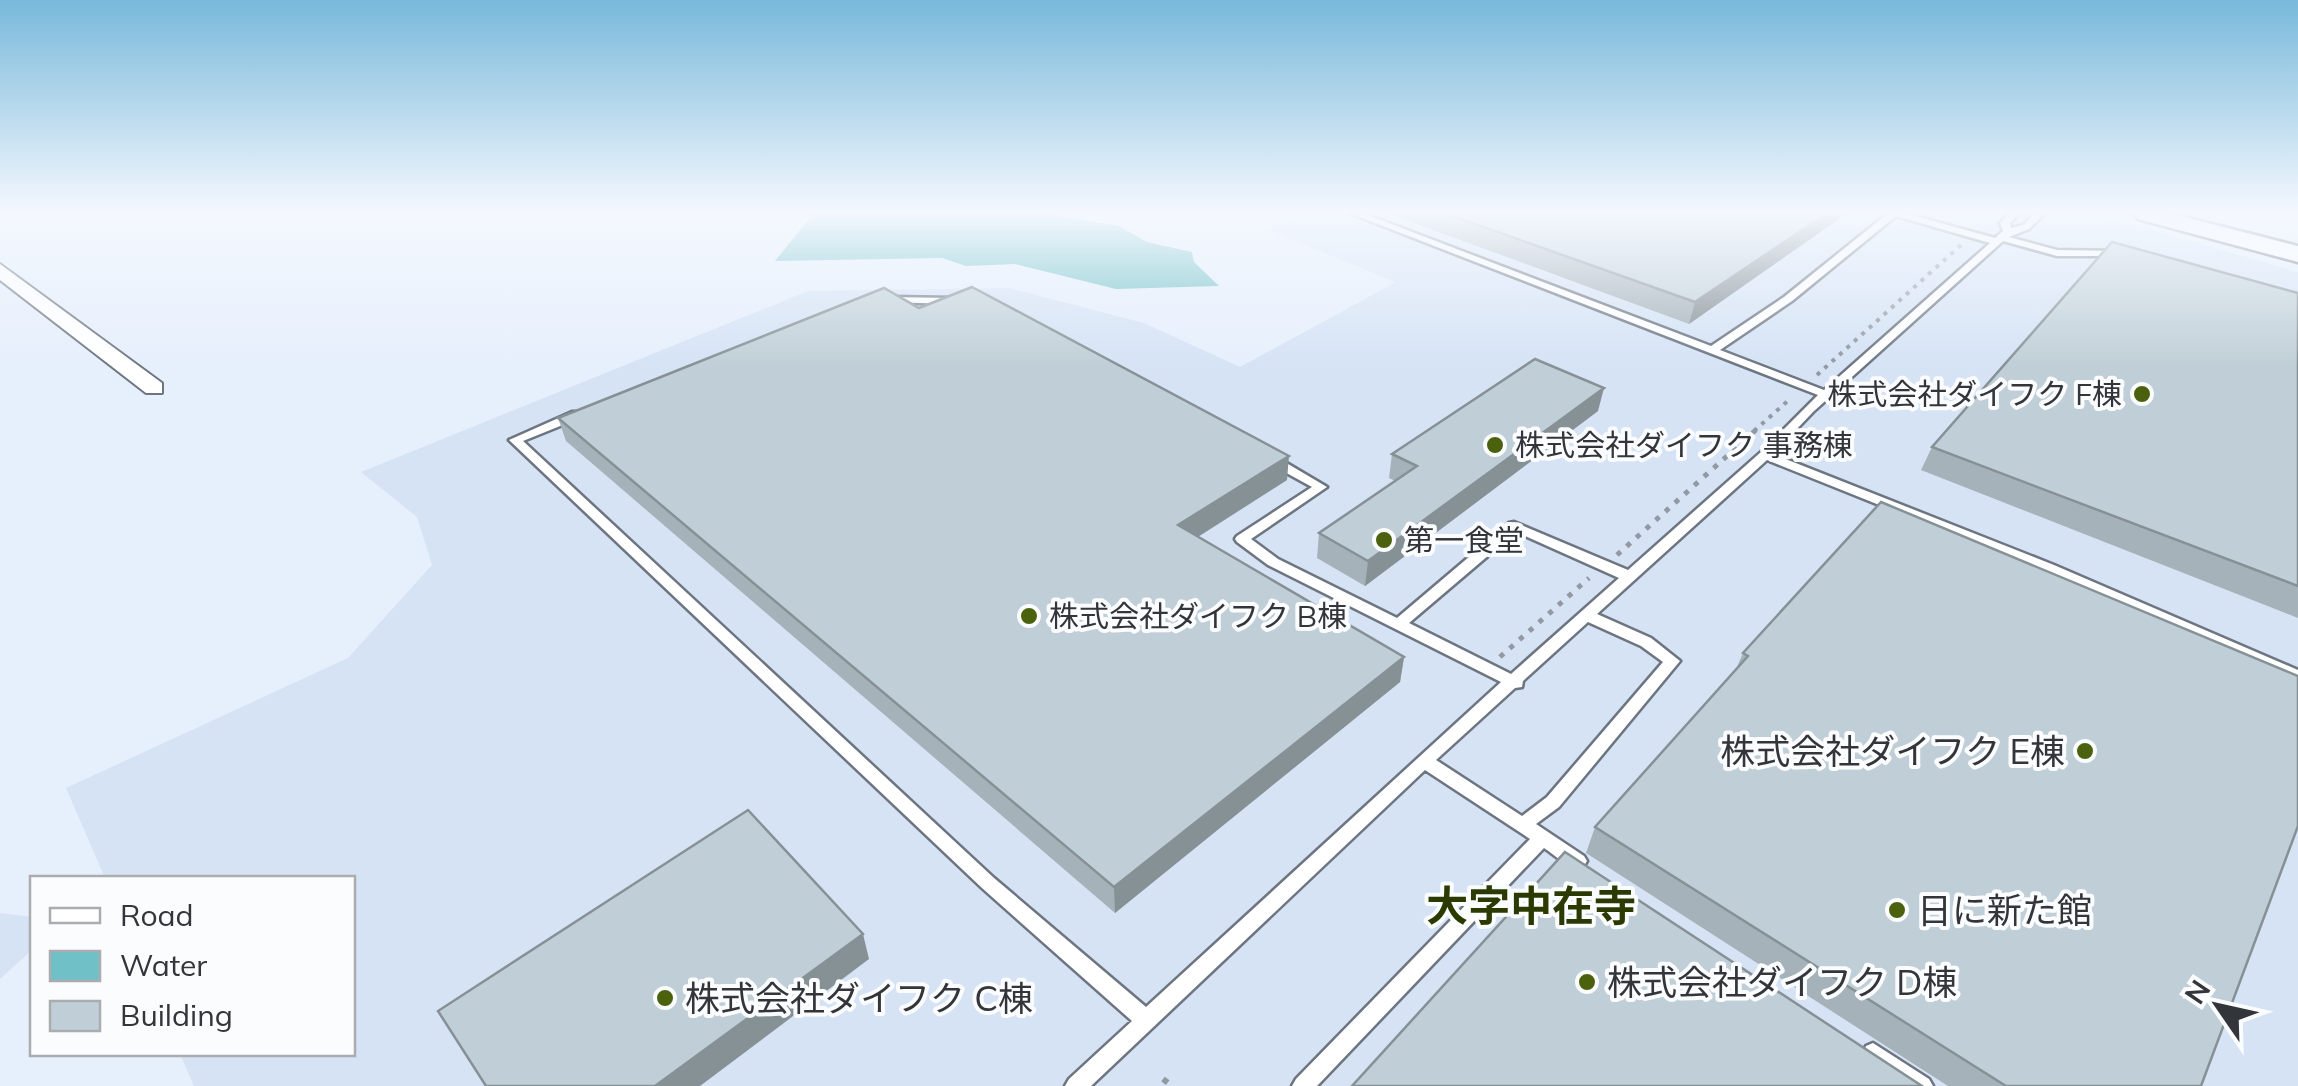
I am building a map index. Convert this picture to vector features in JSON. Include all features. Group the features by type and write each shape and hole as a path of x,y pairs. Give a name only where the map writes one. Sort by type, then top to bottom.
{"street":[{"path":"0,270 154,388"}],"lane":[{"path":"1493,265 1825,394"},
{"path":"1714,348 1832,265"},
{"path":"1076,1086 1424,761 1516,682 1765,455 1825,394 1973,265"},
{"path":"876,299 970,302"},
{"path":"588,410 515,440 988,883 1147,1020"},
{"path":"1263,455 1321,487 1242,539 1273,562 1516,682"},
{"path":"1765,455 2049,568 2298,676"},
{"path":"1399,624 1514,526 1630,578"},
{"path":"1522,825 1553,802 1672,661 1646,642 1588,616"},
{"path":"1424,761 1592,870"},
{"path":"1303,1086 1542,838"},
{"path":"1856,1043 1922,1086"}],"path":[{"path":"1811,380 1939,265"},
{"path":"1612,559 1800,390"},
{"path":"1499,658 1596,573"},
{"path":"1164,1079 1172,1086"}],"shaded area":[{"path":"1353,265 2273,265 2298,272 2298,1086 194,1086 181,1056 355,1056 355,876 104,876 66,788 348,658 432,565 417,517 361,472 808,291 1009,288 1144,323 1240,367 1396,282"},
{"path":"0,913 30,917 30,952 0,979"}],"water":[{"path":"1018,265 1197,265 1219,286 1116,289"}],"building":[{"path":"1590,265 1751,265 1695,302"},
{"name":"株式会社ダイフク F棟","path":"2092,265 2195,265 2298,293 2298,586 1932,447"},
{"name":"株式会社ダイフク B棟","path":"972,287 1289,456 1178,525 1404,657 1114,887 558,418 884,288 919,308"},
{"path":"1535,359 1604,388 1368,561 1319,533 1417,466 1392,454"},
{"path":"1881,502 2298,676 2298,826 2201,1086 2006,1086 1595,827 1748,656 1743,653"},
{"name":"株式会社ダイフク C棟","path":"748,810 863,934 655,1086 486,1086 438,1011"},
{"name":"株式会社ダイフク D棟","path":"1565,852 1922,1086 1352,1086"}],"place":[{"name":"株式会社ダイフク F棟","path":"2142,394"},
{"name":"株式会社ダイフク 事務棟","path":"1495,445"},
{"name":"第一食堂","path":"1384,540"},
{"name":"株式会社ダイフク B棟","path":"1029,616"},
{"name":"株式会社ダイフク E棟","path":"2085,751"},
{"name":"日に新た館","path":"1897,910"},
{"name":"株式会社ダイフク D棟","path":"1587,982"},
{"name":"株式会社ダイフク C棟","path":"665,998"}],"district":[{"name":"大字中在寺","path":"1531,905"}]}
